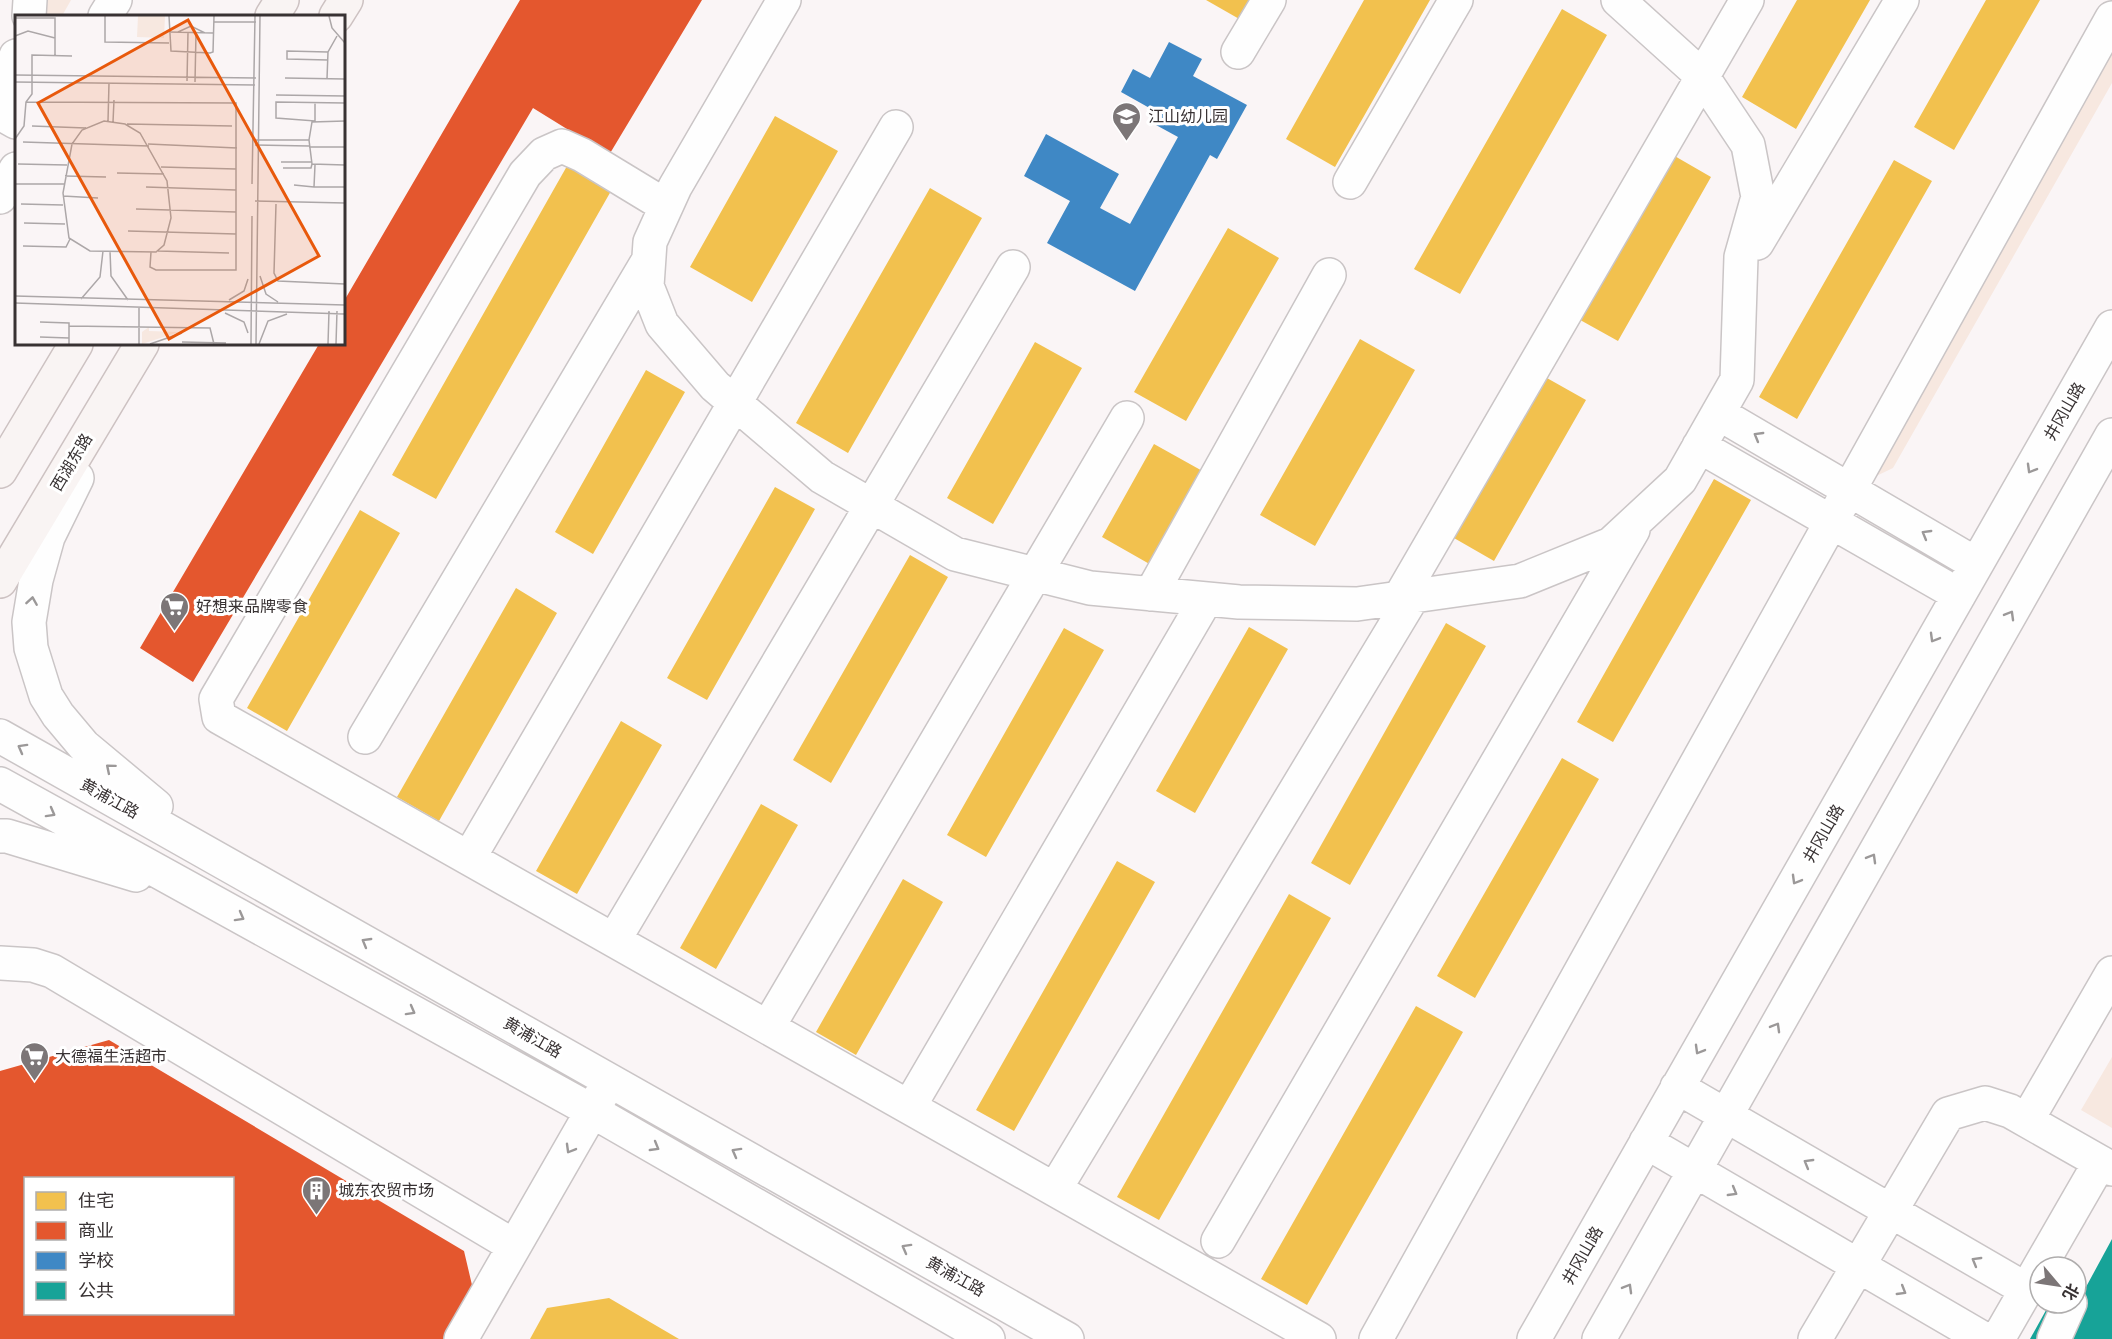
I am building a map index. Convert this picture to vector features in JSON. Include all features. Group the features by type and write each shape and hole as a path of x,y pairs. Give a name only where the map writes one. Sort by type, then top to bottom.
{"main road":[{"path":"273,15 282,0"},
{"path":"337,15 346,0"},
{"path":"0,471 75,345"},
{"name":"西湖东路","path":"0,581 142,345"}],"street":[{"path":"29,15 30,0"},
{"path":"106,15 115,0"},
{"path":"784,0 681,177 650,242 647,286 662,324 715,386 822,477 955,554 1090,588 1239,602 1357,604 1520,581 1611,544 1680,480 1737,380 1741,257 1758,197 1748,145 1701,76 1618,0"},
{"path":"1238,52 1269,0"},
{"path":"1350,182 1456,0"},
{"path":"1055,1189 1406,598 1701,76 1747,0"},
{"path":"1741,271 1902,0"},
{"path":"1376,1339 2112,18"},
{"path":"0,94 15,58"},
{"path":"0,113 15,121"},
{"path":"468,858 896,127"},
{"path":"666,206 582,155 562,146 544,154 525,174 216,699 219,717 1319,1339"},
{"path":"0,197 15,171"},
{"path":"365,737 648,261"},
{"path":"614,940 1013,267"},
{"path":"1151,594 1329,275"},
{"name":"井冈山路","path":"1533,1339 2112,327"},
{"path":"0,442 70,345"},
{"path":"143,345 48,537 36,580 29,622 31,648 46,696 58,715 84,746 219,859"},
{"path":"1718,413 1977,564"},
{"path":"768,1027 1127,418"},
{"path":"1599,1339 2112,435"},
{"path":"1699,446 1959,595"},
{"path":"1218,1241 1641,516"},
{"path":"909,1107 1206,599"},
{"name":"黄浦江路","path":"0,736 1010,1306 1048,1334"},
{"path":"0,784 601,1116 990,1339 1010,1306"},
{"path":"0,836 8,836 198,894"},
{"path":"0,963 33,965 52,971 514,1246"},
{"path":"2027,1120 2112,973"},
{"path":"461,1339 514,1246 619,1086"},
{"path":"1677,1087 2027,1290"},
{"path":"1815,1339 1948,1114 1985,1103 2010,1111 2106,1165 2062,1228 1998,1339"},
{"path":"485,1339 601,1116"},
{"path":"1647,1142 1984,1339"},
{"path":"2062,1228 2066,1255"},
{"path":"2054,1339 2065,1315"}],"shaded area":[{"path":"40,0 71,0 63,15 40,15"},
{"path":"2112,46 2112,83 1893,468 1870,479"},
{"path":"2112,1057 2112,1128 2081,1110"}],"building: 住宅":[{"path":"1206,0 1252,0 1241,20"},
{"path":"1364,0 1430,0 1335,167 1286,139"},
{"path":"1797,0 1870,0 1796,129 1742,97"},
{"path":"1986,0 2040,0 1954,150 1914,127"},
{"path":"1562,9 1607,35 1460,294 1414,269"},
{"path":"775,116 838,151 752,302 690,267"},
{"path":"1666,151 1711,177 1618,341 1573,316"},
{"path":"1894,160 1932,181 1797,419 1759,397"},
{"path":"567,166 611,191 436,499 392,475"},
{"path":"930,188 982,218 848,453 796,423"},
{"path":"1228,228 1279,258 1186,421 1134,392"},
{"path":"1360,339 1415,370 1315,546 1260,515"},
{"path":"1035,342 1082,368 993,524 947,498"},
{"path":"646,370 685,392 593,554 555,532"},
{"path":"1538,373 1586,400 1494,561 1447,534"},
{"path":"1154,444 1206,473 1153,566 1102,537"},
{"path":"1714,479 1751,500 1613,742 1577,722"},
{"path":"775,487 815,509 707,700 667,678"},
{"path":"360,510 400,533 287,731 247,708"},
{"path":"910,555 948,577 831,783 793,760"},
{"path":"516,588 557,613 439,821 397,797"},
{"path":"1446,623 1486,646 1350,885 1311,863"},
{"path":"1249,627 1288,649 1195,813 1156,791"},
{"path":"1064,628 1104,650 986,857 947,835"},
{"path":"621,721 662,745 577,894 536,871"},
{"path":"1562,758 1599,779 1475,998 1437,976"},
{"path":"761,804 798,825 716,969 680,948"},
{"path":"1117,861 1155,882 1014,1131 976,1110"},
{"path":"903,879 943,902 856,1055 816,1032"},
{"path":"1289,894 1331,918 1159,1220 1117,1197"},
{"path":"1416,1006 1463,1032 1307,1305 1261,1279"},
{"path":"609,1298 679,1339 530,1339 547,1308"}],"building: 商业":[{"path":"520,0 702,0 609,155 533,108 193,682 140,648 318,345 345,345 345,299"},
{"name":"城东农贸市场","path":"109,1040 464,1251 476,1302 455,1339 0,1339 0,1071"}],"building: 学校":[{"path":"1169,42 1202,59 1193,76 1247,105 1217,159 1210,155 1135,291 1047,243 1070,201 1024,176 1046,134 1119,174 1100,208 1130,224 1178,137 1156,125 1162,115 1121,92 1133,69 1150,78"}],"building: 公共":[{"path":"2112,1239 2112,1339 2030,1339 2043,1315 2088,1315 2088,1283"}],"place":[{"name":"江山幼儿园","path":"1127,142"},
{"name":"好想来品牌零食","path":"175,632"},
{"name":"大德福生活超市","path":"34,1082"},
{"name":"城东农贸市场","path":"317,1216"}]}
